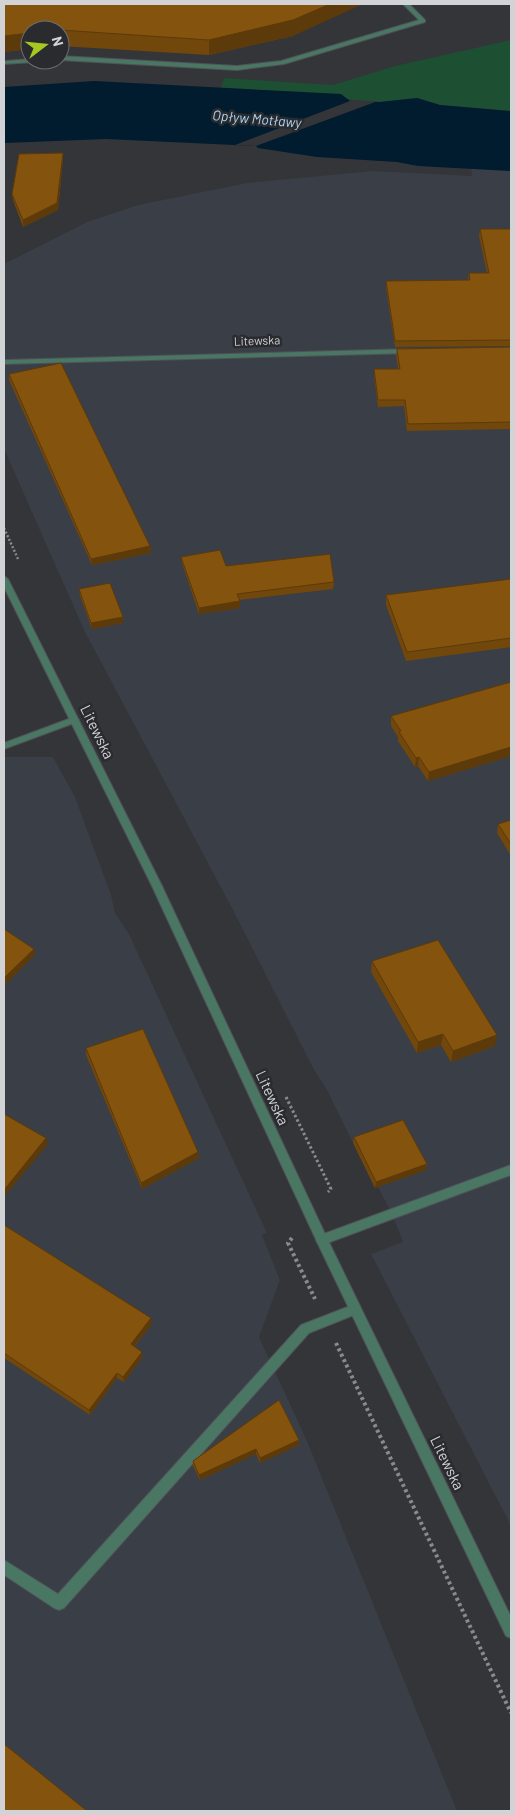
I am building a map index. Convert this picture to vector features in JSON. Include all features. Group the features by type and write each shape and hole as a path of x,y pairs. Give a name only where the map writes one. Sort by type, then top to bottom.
{"street":[{"path":"70,59 237,68 266,66 423,21 406,4"},
{"path":"6,63 20,62"},
{"name":"Litewska","path":"4,362 420,350"},
{"name":"Litewska","path":"4,578 157,886 322,1240 511,1631"},
{"path":"4,746 74,720"},
{"path":"322,1240 511,1170"},
{"path":"4,1567 59,1603 305,1329 355,1309"}],"shaded area":[{"path":"471,167 511,171 511,1526 371,1254 403,1242 392,1214 378,1187 375,1188 327,1090 313,1068 234,912 85,632 4,449 4,264 87,222 138,205 247,183 373,171 472,176"},
{"path":"4,757 53,757 75,797 111,895 115,913 129,934 267,1233 262,1235 280,1280 259,1337 307,1441 457,1811 4,1811"}],"green space":[{"path":"511,40 511,111 440,105 417,98 380,102 221,88 224,78 333,85 395,66"}],"water":[{"name":"Opływ Motławy","path":"94,81 341,94 350,101 380,102 417,98 440,105 511,111 511,171 418,166 397,162 317,157 258,148 256,146 106,139 4,143 4,87"}],"pier":[{"path":"350,101 378,101 256,146 235,145"}],"building":[{"path":"4,4 330,4 293,20 209,40 70,31 70,20 20,20 20,34 4,36"},
{"path":"63,153 57,203 23,220 12,194 19,154"},
{"path":"480,229 511,229 511,340 395,341 386,281 470,280 469,273 489,273"},
{"path":"511,347 511,422 408,424 405,400 378,400 374,369 400,369 397,349"},
{"path":"61,363 150,546 91,559 9,374"},
{"path":"220,550 226,566 330,554 334,582 237,594 240,601 199,608 181,557"},
{"path":"511,579 511,638 407,652 386,595"},
{"path":"110,583 123,617 91,623 79,589"},
{"path":"511,682 511,747 429,772 419,757 416,758 391,716"},
{"path":"511,820 511,844 498,824"},
{"path":"4,929 34,949 4,978"},
{"path":"438,940 497,1035 453,1051 443,1034 418,1042 372,961"},
{"path":"143,1029 198,1152 141,1183 86,1048"},
{"path":"4,1114 46,1138 4,1190"},
{"path":"403,1120 427,1164 376,1182 354,1137"},
{"path":"4,1225 151,1318 131,1344 142,1352 123,1377 117,1373 89,1410 4,1353"},
{"path":"279,1400 299,1440 260,1458 256,1449 199,1475 193,1461"},
{"path":"4,1744 87,1811 4,1811"}]}
